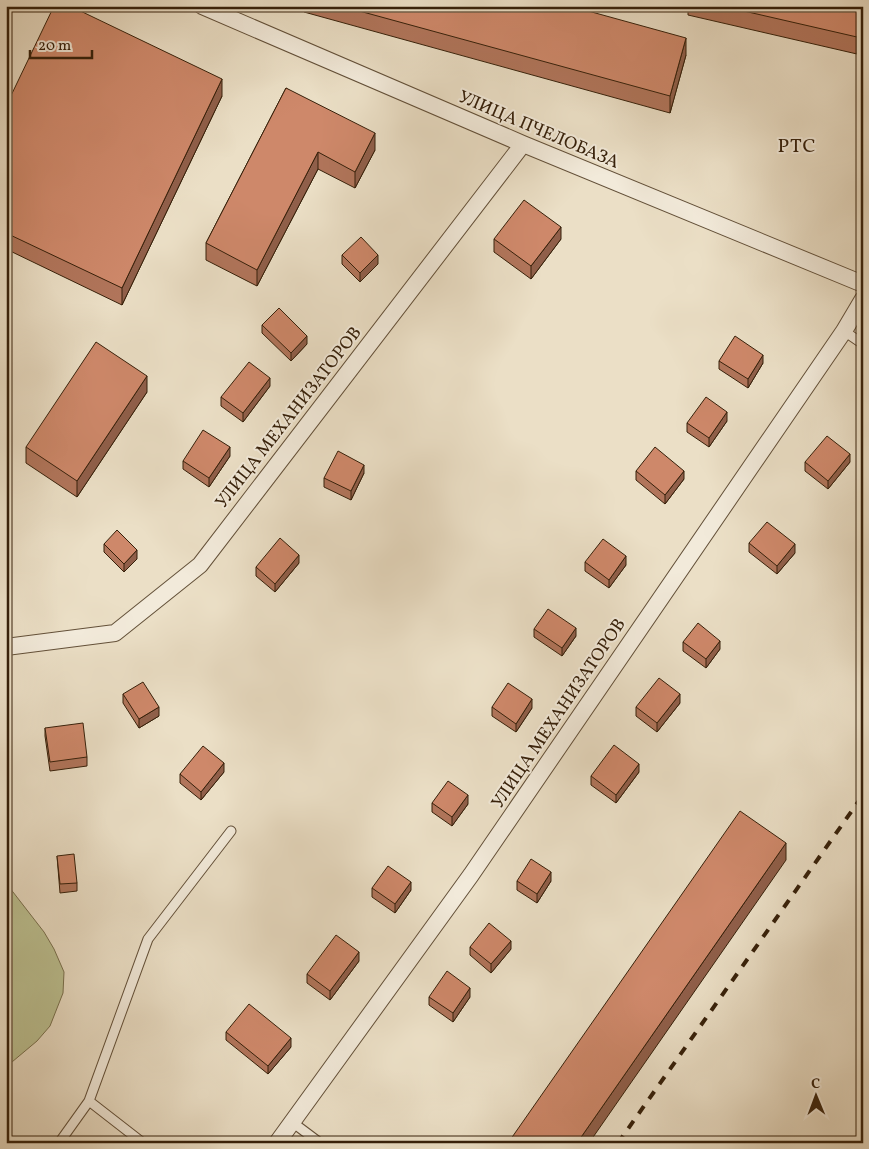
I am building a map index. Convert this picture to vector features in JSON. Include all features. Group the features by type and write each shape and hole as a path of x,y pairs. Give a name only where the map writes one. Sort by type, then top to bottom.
{"street":[{"name":"УЛИЦА ПЧЕЛОБАЗА","path":"202,6 523,144 863,284"},
{"name":"УЛИЦА МЕХАНИЗАТОРОВ","path":"6,647 115,633 200,565 523,144"},
{"name":"УЛИЦА МЕХАНИЗАТОРОВ","path":"277,1143 471,875 844,331 863,299"}],"lane":[{"path":"844,331 863,344"},
{"path":"59,1143 89,1101 148,939 231,831"},
{"path":"89,1101 143,1143"},
{"path":"292,1122 320,1143"}],"green space":[{"path":"6,883 44,932 64,972 63,993 50,1026 37,1041 6,1067"}],"building":[{"path":"54,6 70,6 222,79 122,288 6,233 6,106"},
{"path":"341,6 570,6 686,38 670,96"},
{"path":"722,6 863,6 863,12 857,37"},
{"path":"286,88 375,133 355,172 318,152 257,270 206,243"},
{"path":"524,200 561,227 531,266 494,239"},
{"path":"361,237 378,255 360,273 342,255"},
{"path":"279,308 307,336 291,353 262,325"},
{"path":"735,336 763,355 748,379 719,361"},
{"path":"96,342 147,376 77,481 26,447"},
{"path":"249,362 270,378 243,413 221,397"},
{"path":"706,397 727,412 709,438 687,423"},
{"path":"203,430 230,447 209,478 183,461"},
{"path":"827,436 850,454 828,481 805,462"},
{"path":"655,447 684,471 665,495 636,471"},
{"path":"338,451 364,465 351,491 324,478"},
{"path":"767,522 795,544 777,566 749,543"},
{"path":"117,530 137,550 124,564 104,544"},
{"path":"280,538 299,555 275,584 256,567"},
{"path":"603,539 626,556 609,580 585,562"},
{"path":"548,609 576,628 562,648 534,629"},
{"path":"698,623 720,641 706,659 683,642"},
{"path":"659,678 680,694 657,723 636,707"},
{"path":"143,682 159,707 139,719 123,694"},
{"path":"508,683 532,699 516,724 492,707"},
{"path":"83,723 87,757 50,762 45,728"},
{"path":"614,745 639,764 616,795 591,776"},
{"path":"203,746 224,763 201,792 180,774"},
{"path":"448,781 468,795 452,817 432,803"},
{"path":"740,811 786,843 577,1143 508,1143"},
{"path":"74,854 77,883 60,884 57,856"},
{"path":"531,859 551,872 537,894 517,881"},
{"path":"388,866 411,882 395,904 372,888"},
{"path":"489,923 511,941 491,964 470,947"},
{"path":"336,935 359,952 330,991 307,974"},
{"path":"447,971 470,988 453,1013 429,997"},
{"path":"249,1004 291,1038 268,1066 226,1032"}],"railway":[{"path":"618,1143 863,795"}],"district":[{"name":"РТС","path":"797,145"}]}
